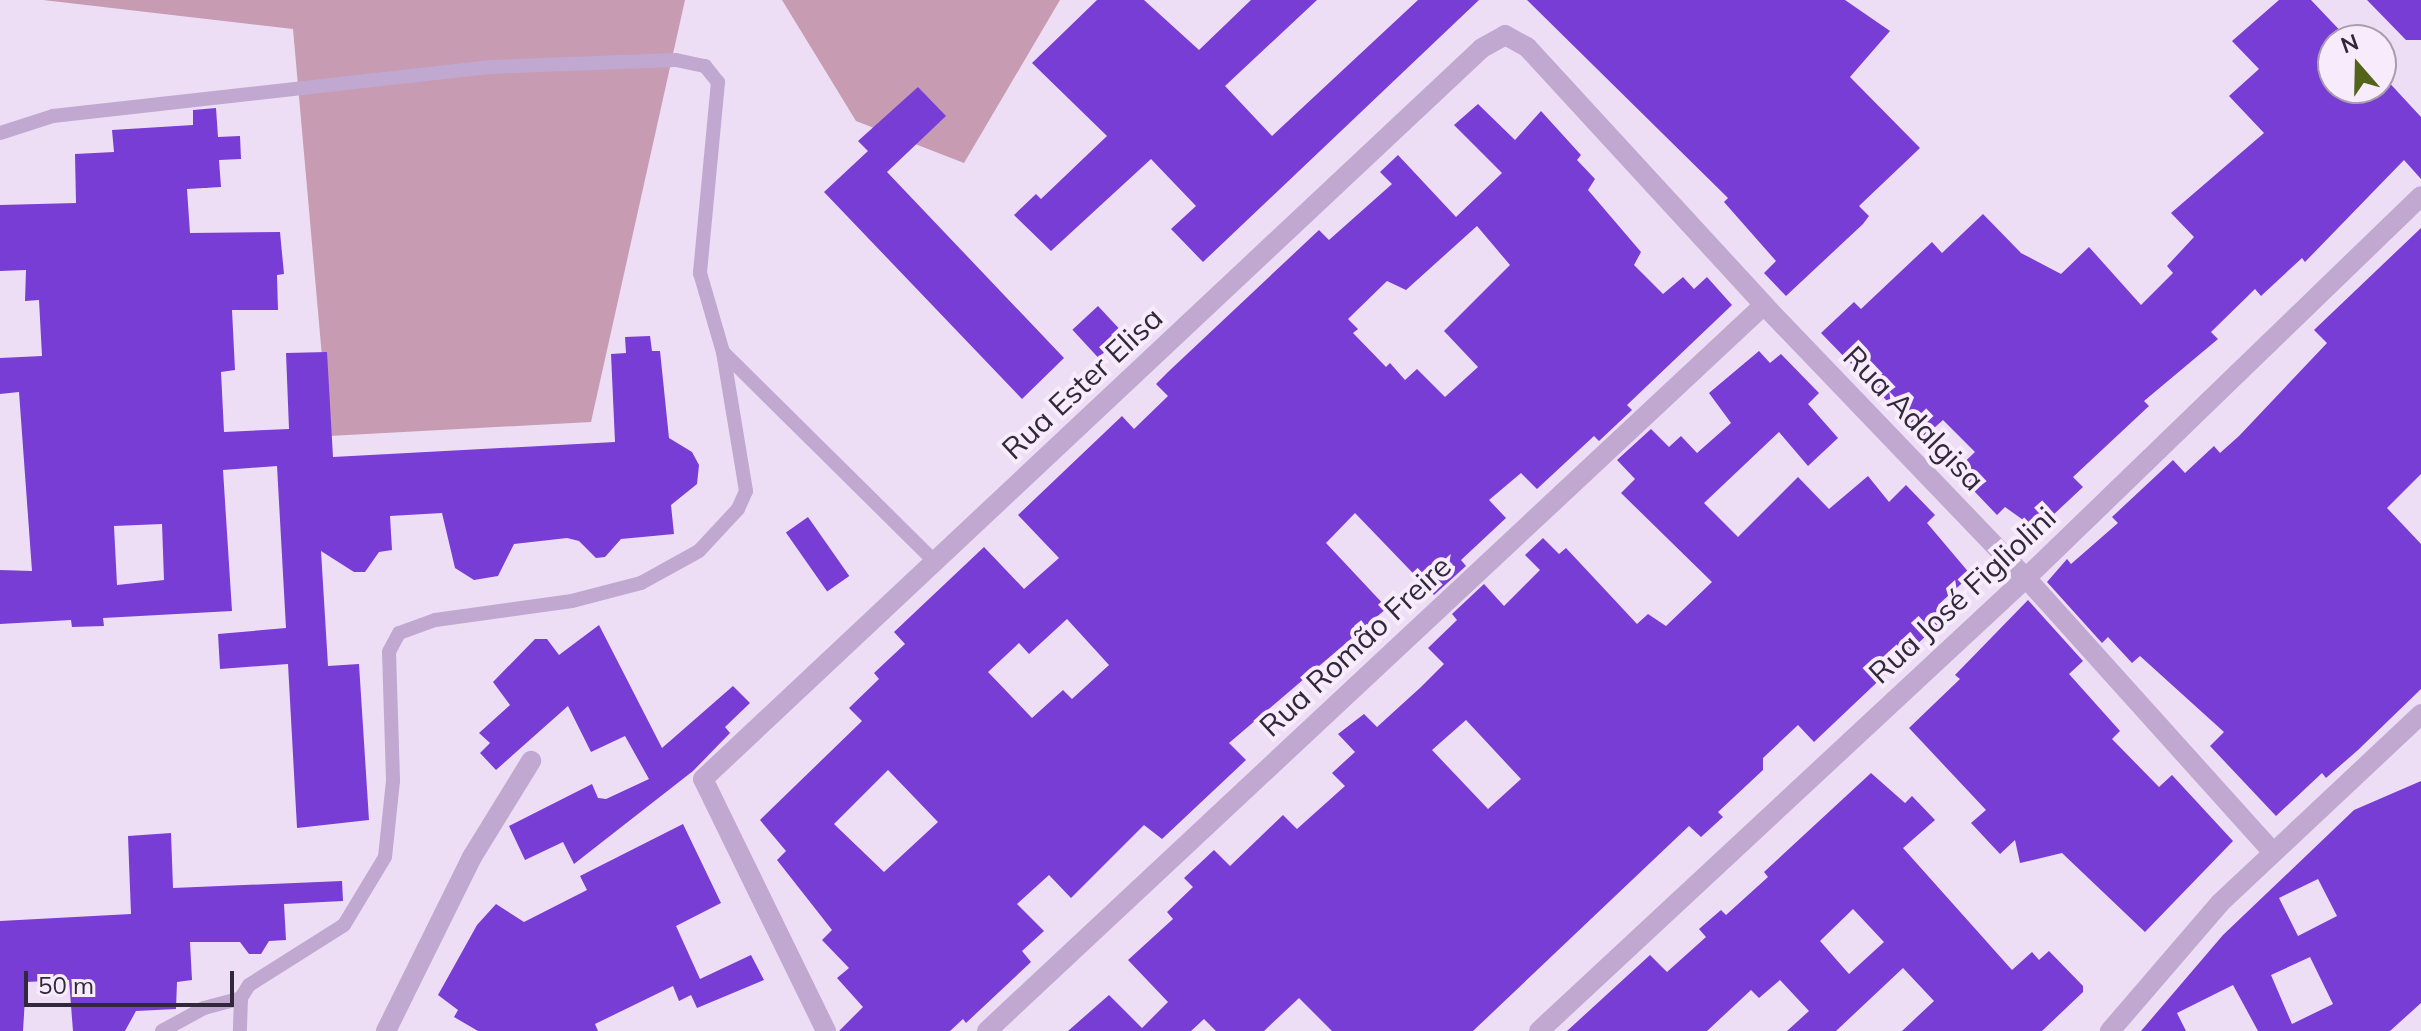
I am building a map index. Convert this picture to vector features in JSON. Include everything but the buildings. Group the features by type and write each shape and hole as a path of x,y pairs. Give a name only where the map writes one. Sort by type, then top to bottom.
{"street":[{"name":"Rua Adalgisa","path":"1505,35 1527,47 1764,305 2026,578 2273,852"},
{"name":"Rua Ester Elisa","path":"826,1031 703,779 1482,48 1505,35"},
{"name":"Rua José Figliolini","path":"1539,1031 2026,578 2421,196"},
{"name":"Rua Romão Freire","path":"987,1031 1764,305"},
{"path":"2110,1031 2220,903 2421,714"},
{"path":"392,1029 472,857 531,761"}],"lane":[{"path":"0,133 53,116 491,67 676,60 705,66 718,82 719,106 700,273 723,352 746,491 730,521 699,551 641,583 572,601 435,620 399,633 389,652 393,781 385,857 344,925 249,985 241,998 240,1031"},
{"path":"723,352 934,561"},
{"path":"162,1031 204,1008 241,998"}],"shaded area":[{"path":"43,0 685,0 591,422 329,436 293,29"},
{"path":"782,0 1060,0 964,163 856,121"}]}
